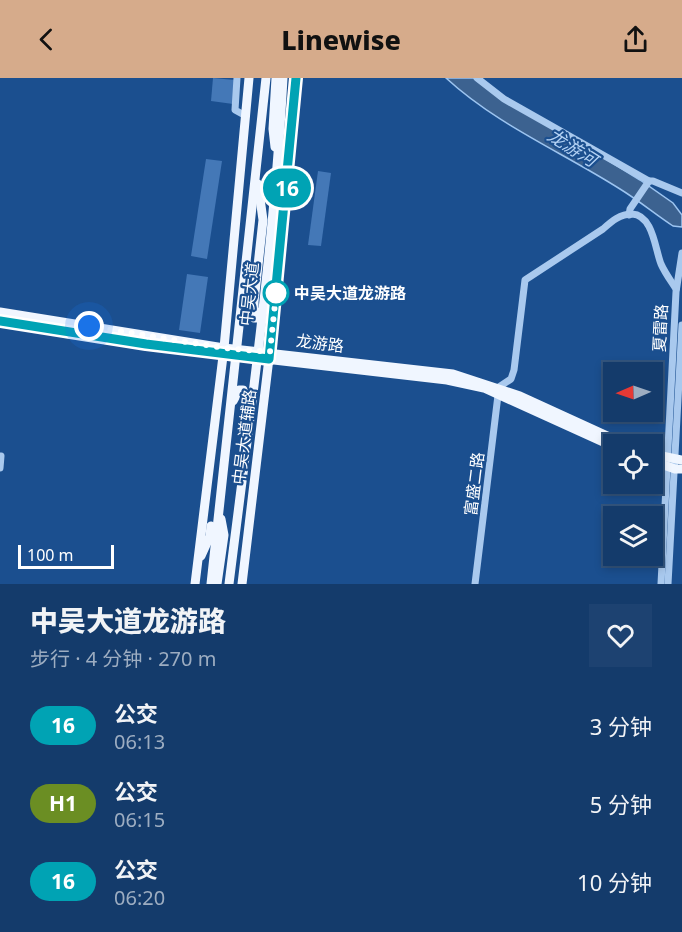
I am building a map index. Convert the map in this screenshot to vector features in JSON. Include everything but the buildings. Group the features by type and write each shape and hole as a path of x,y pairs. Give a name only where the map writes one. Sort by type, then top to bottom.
{"main road":[{"name":"中吴大道辅路","path":"195,584 223,351 249,78"},
{"name":"中吴大道","path":"211,584 266,78"},
{"path":"276,78 273,129 284,214"},
{"name":"中吴大道","path":"229,584 263,306 277,167 283,78"},
{"name":"中吴大道辅路","path":"242,584 269,356 296,78"},
{"path":"256,166 263,220 254,318 258,318 263,306"},
{"path":"234,246 252,209"},
{"name":"龙游路","path":"0,312 223,351"},
{"name":"龙游路","path":"0,321 447,380 499,391 603,435"},
{"path":"230,405 239,390 243,390 246,401 234,488 236,529"},
{"name":"龙游路","path":"499,391 603,442"},
{"path":"237,517 253,489"},
{"path":"197,565 210,536 221,492"},
{"path":"218,584 224,535 219,511"}],"street":[{"path":"237,78 235,110 246,116"},
{"path":"477,78 504,99 648,184"},
{"path":"499,391 511,379 514,370 525,280 603,229 613,220 630,212 648,184 653,181 682,193"},
{"path":"630,212 646,221 662,264 676,289"},
{"name":"夏雷路","path":"661,584 675,464 676,289 682,253"},
{"name":"夏雷路","path":"668,584 682,325"},
{"name":"富盛二路","path":"475,584 499,391"},
{"path":"0,468 1,456"}],"water":[{"name":"龙游河","path":"446,78 474,78 640,180 673,203 682,215 682,227 673,226 620,189 508,124"}],"bus line":[{"name":"16","path":"0,321 146,344 269,359 296,78"}],"place":[{"name":"中吴大道龙游路","path":"276,293"}],"route":[{"path":"89,326 224,348 270,352 277,284 276,293"}]}
